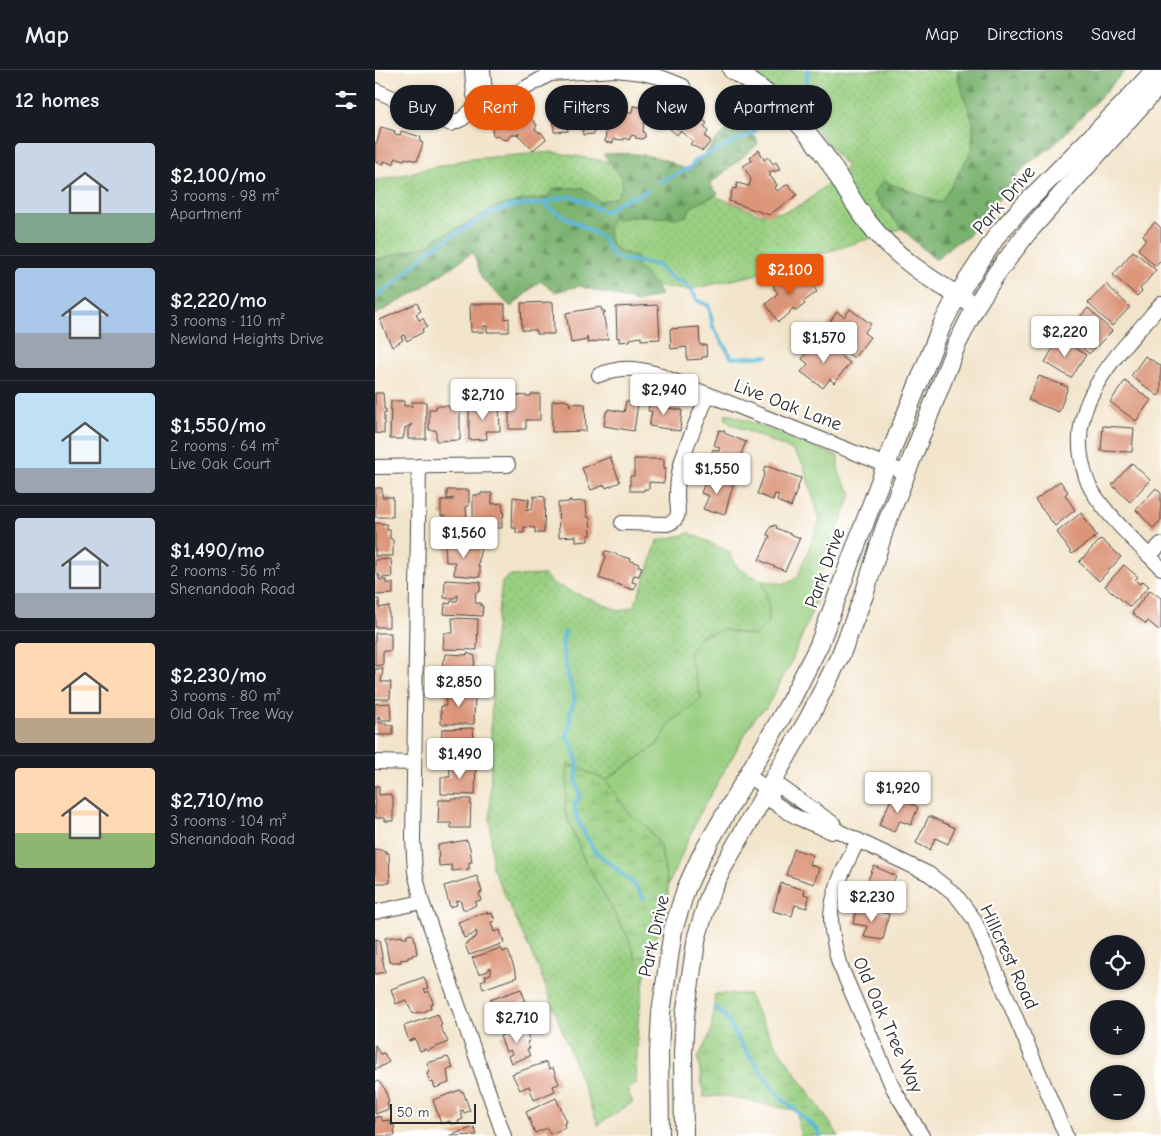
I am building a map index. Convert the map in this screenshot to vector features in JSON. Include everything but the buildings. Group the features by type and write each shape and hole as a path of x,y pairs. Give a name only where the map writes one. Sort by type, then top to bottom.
{"street":[{"path":"531,85 551,74 616,70 656,76 680,85"},
{"path":"731,70 761,89 804,128 829,161 866,220 899,256 922,274 977,306"},
{"name":"Park Drive","path":"660,1136 659,1053 661,1013 673,930 686,889 701,856 789,704 815,652 933,347 957,296 998,234 1155,70"},
{"name":"Park Drive","path":"684,1136 683,1053 685,1015 697,936 709,897 723,867 810,716 841,654 864,595 885,527 905,473 956,346 996,274 1027,233 1161,83"},
{"path":"375,90 451,124 464,117"},
{"path":"1161,304 1098,381 1085,408 1079,429 1083,466 1090,488 1161,568"},
{"name":"Live Oak Lane","path":"599,374 623,368 653,373 905,473"},
{"path":"622,523 667,524 678,518 677,491 681,465 708,394"},
{"path":"375,467 508,465"},
{"path":"419,466 413,838 415,872 421,902 504,1136"},
{"path":"1149,556 1161,544"},
{"path":"375,762 414,763"},
{"path":"747,775 769,790"},
{"name":"Hillcrest Road","path":"836,830 835,824 781,787 769,790 773,802 807,821 831,832 836,830 929,874 942,883 965,906 974,919 1066,1136"},
{"path":"807,821 814,809"},
{"name":"Old Oak Tree Way","path":"858,840 841,876 833,901 831,917 835,948 839,963 893,1088 922,1136"},
{"path":"375,912 421,902"}],"green space":[{"path":"738,70 1053,70 974,206 750,276 687,290 643,285 535,228 375,286 375,180 469,159 552,152 644,168 760,214 785,212 806,202 847,167 816,130 832,130 832,85 761,85"},
{"path":"958,70 1126,70 1055,144 1025,166 967,238 953,244 936,260 903,229 873,194 883,181 941,203 972,150 973,123 958,78"},
{"path":"727,130 744,130 756,137 758,144 710,184 718,194 691,207 687,216 675,218 638,216 611,220 609,228 610,241 617,249 637,257 637,266 656,286 661,295 637,302 579,286 555,292 540,281 511,307 482,279 473,252 413,294 375,315 375,260 429,245 436,238 467,224 495,207 522,200 545,198 555,188 582,188 599,201 611,199 620,193 622,177 603,154 655,157 691,171 718,137"},
{"path":"727,413 838,456 838,467 841,476 852,492 819,580 819,594 790,665 766,708 755,717 698,817 668,886 660,845 647,827 630,815 606,780 657,745 671,722 702,699 689,654 700,636 724,630 754,636 768,622 769,605 763,581 784,584 792,581 799,574 820,520 803,464 792,450 730,424 726,420"},
{"path":"690,533 729,552 739,569 763,581 769,605 768,622 754,636 724,630 689,654 702,699 671,722 657,745 606,780 569,764 565,812 584,859 630,941 636,959 648,955 638,1020 636,1084 630,1086 628,1093 633,1102 598,1125 540,972 492,867 490,817 492,658 502,582 509,576 545,575 553,584 620,611 634,606 657,541"},
{"path":"568,764 606,780 630,815 647,827 660,845 668,886 668,899 655,945 648,955 636,959 630,941 584,859 565,812"},
{"path":"715,994 748,994 772,1039 839,1136 800,1136 797,1111 727,1096 704,1097 698,1058 711,1032"}],"waterway":[{"path":"806,85 808,70"},
{"path":"659,182 691,167 697,159 756,130"},
{"path":"544,203 555,199 571,197 606,212 619,202 648,190"},
{"path":"375,296 393,285 431,249 490,213 511,206 544,203 602,237 615,257 657,265 675,281 682,281 698,301 708,305 713,327 732,358 767,356"},
{"path":"565,632 562,644 566,669 575,698 566,737 573,745 578,766 576,779 580,797 574,805 578,821 594,850 635,885 644,899"},
{"path":"716,1008 725,1016 740,1042 778,1095 819,1131 819,1136"}]}
